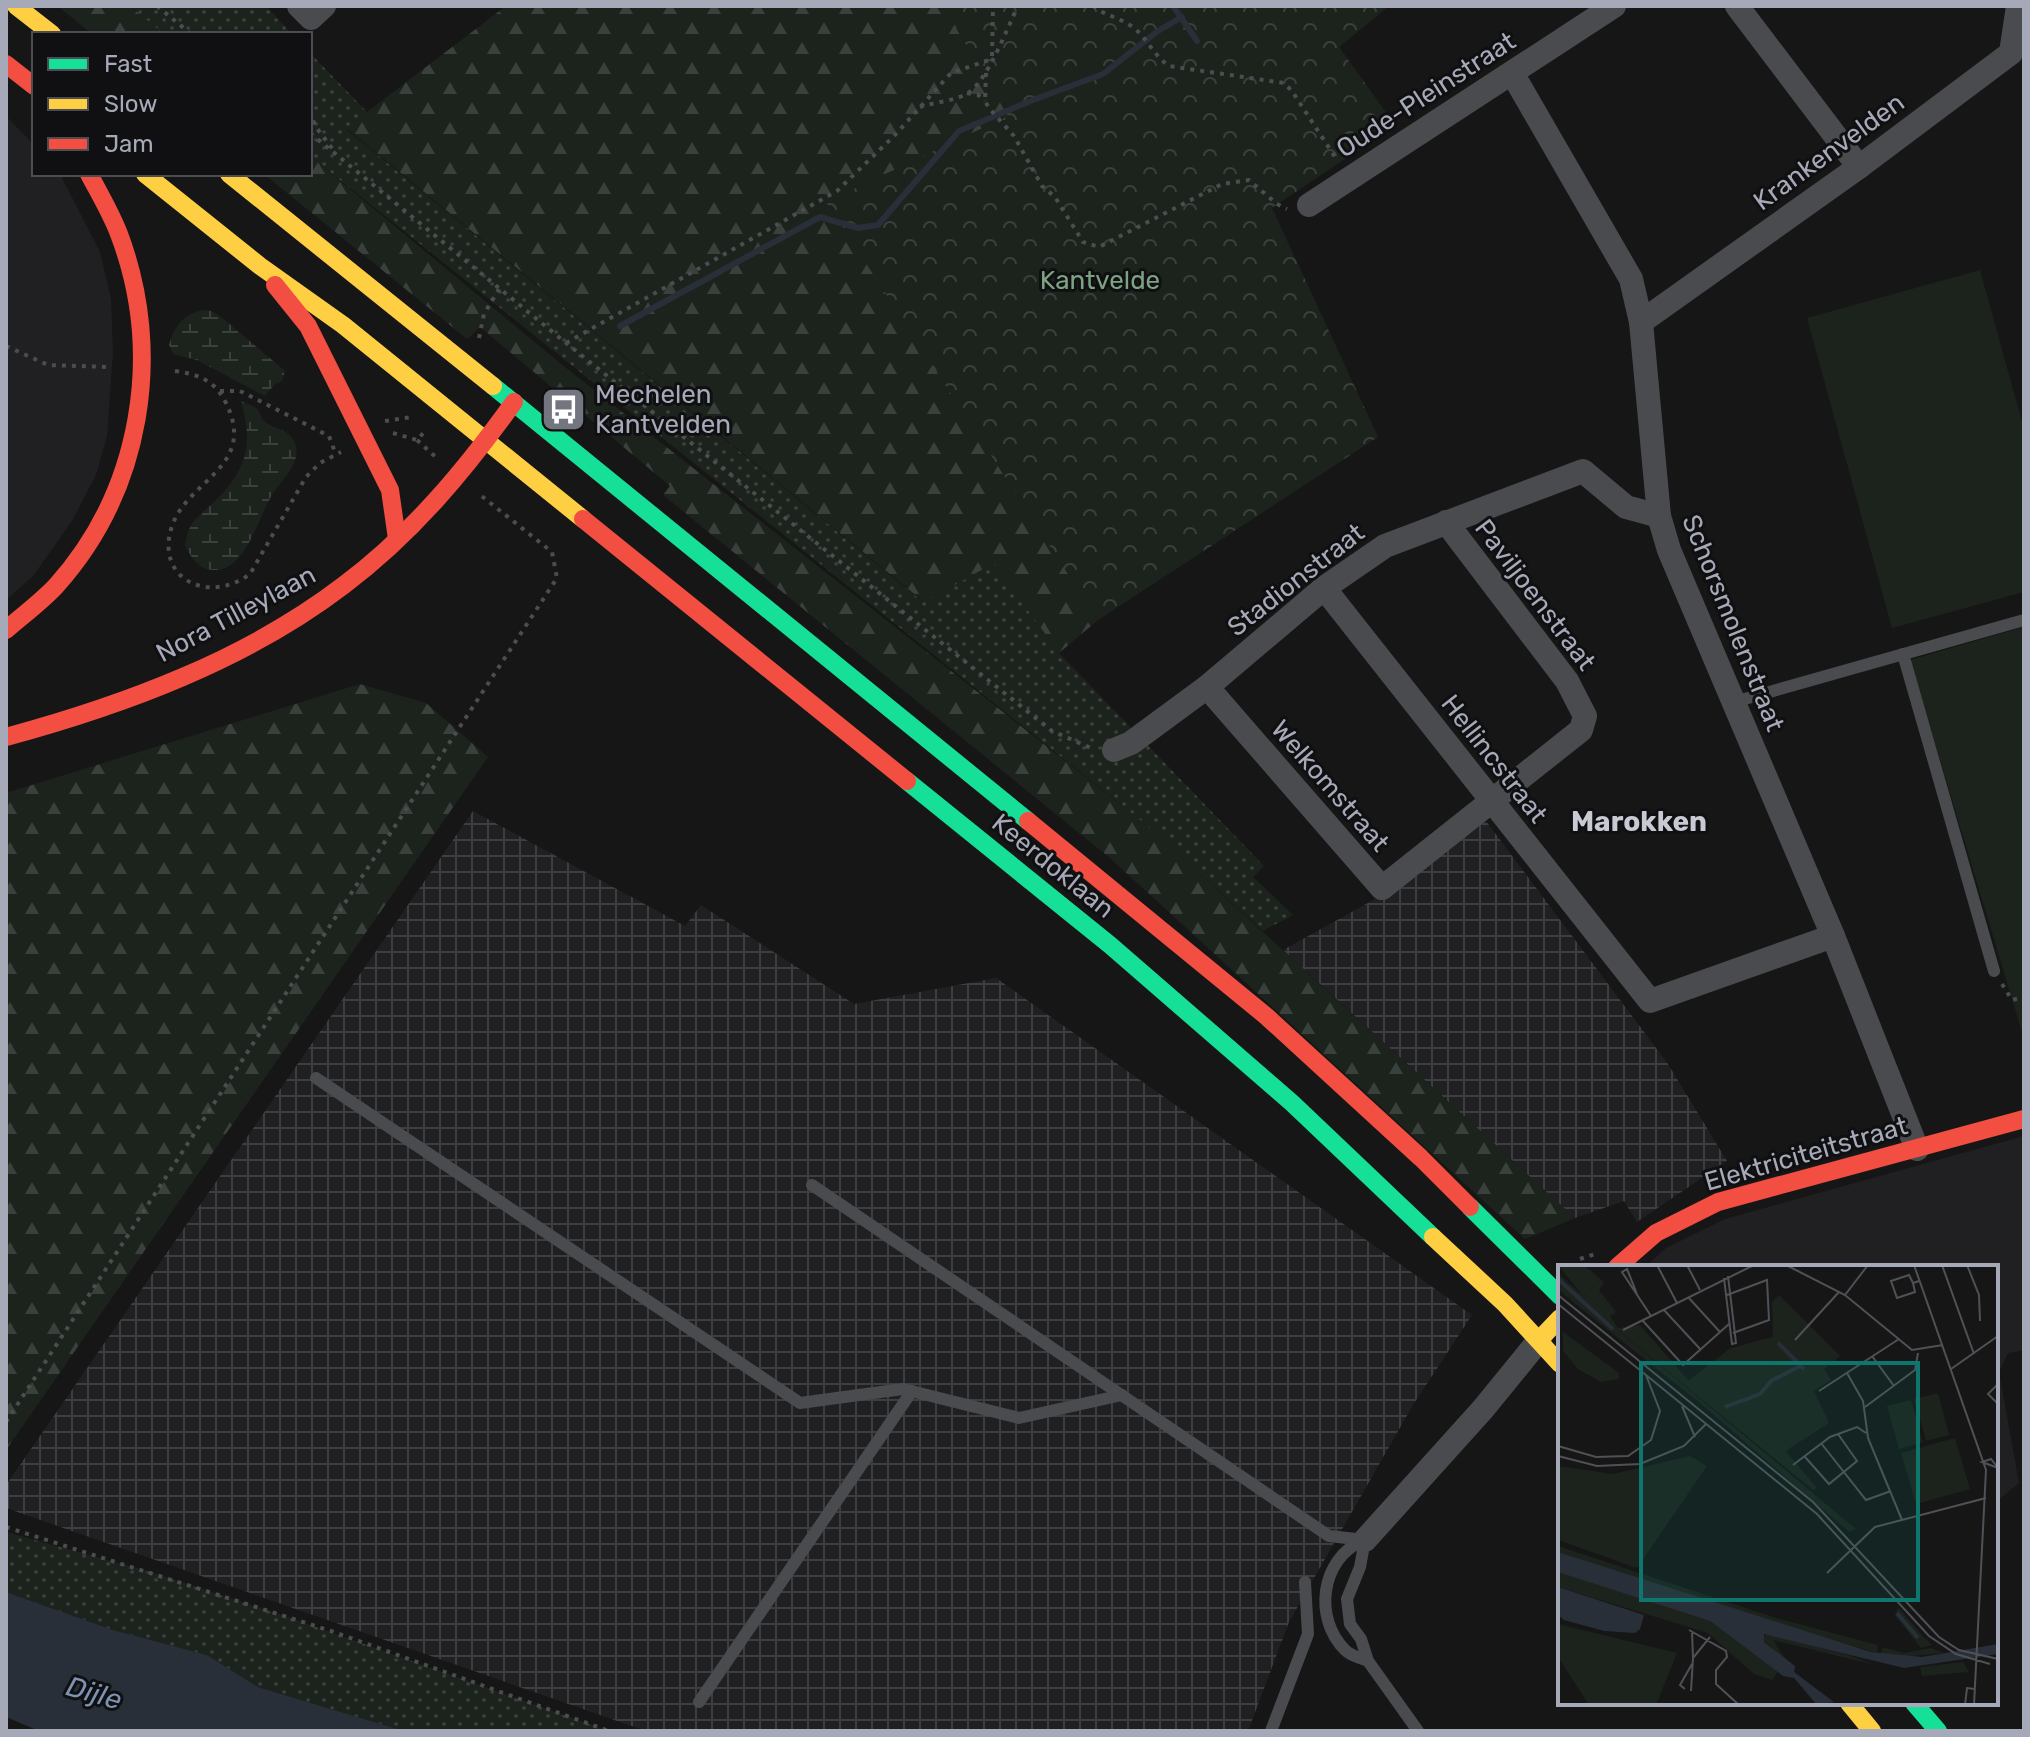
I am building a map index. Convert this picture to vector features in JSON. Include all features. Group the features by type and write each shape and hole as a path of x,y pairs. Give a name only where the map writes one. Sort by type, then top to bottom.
{"main road":[{"path":"16,6 49,32"},
{"path":"6,64 32,84"},
{"path":"6,630 56,588 105,518 126,466 138,422 144,353 138,294 121,236 90,176"},
{"path":"148,176 260,266 308,326 390,490 397,539"},
{"name":"Keerdoklaan","path":"232,176 1081,862 1266,1016 1421,1158 1558,1294"},
{"name":"Keerdoklaan","path":"260,266 343,325 1110,945 1292,1103 1540,1339 1558,1362"},
{"name":"Nora Tilleylaan","path":"6,737 106,706 200,669 316,606 433,505 514,402"},
{"name":"Elektriciteitstraat","path":"1619,1265 1656,1233 1718,1202 2024,1119"},
{"path":"1540,1339 1558,1320"},
{"path":"1916,1705 1938,1731"},
{"path":"1852,1707 1872,1731"}],"street":[{"name":"Oude-Pleinstraat","path":"1309,205 1614,6"},
{"path":"1737,6 1859,167"},
{"name":"Krankenvelden","path":"1641,322 1859,167 2011,53 2018,6"},
{"name":"Schorsmolenstraat","path":"1512,73 1631,279 1641,322 1659,516 1669,550 1833,936 1917,1149"},
{"name":"Stadionstraat","path":"1114,750 1131,743 1207,687 1324,588 1385,546 1583,471 1626,507 1659,516"},
{"name":"Paviljoenstraat","path":"1446,522 1567,681 1585,716 1581,730 1491,800"},
{"name":"Hellincstraat","path":"1324,588 1650,1001 1833,936"},
{"name":"Welkomstraat","path":"1207,687 1382,888 1491,800"},
{"path":"1365,1540 1483,1409 1540,1339"}],"lane":[{"path":"1734,702 2024,620"},
{"path":"1903,654 1994,971"},
{"path":"316,1078 800,1403 903,1389 1019,1418 1122,1395"},
{"path":"812,1185 1329,1536 1365,1540"},
{"path":"699,1702 912,1391"},
{"path":"1365,1540 1350,1546 1336,1564 1325,1600 1327,1621 1337,1641 1347,1653 1368,1661"},
{"path":"1365,1540 1360,1567 1349,1589 1347,1609 1350,1624 1361,1639 1368,1661 1418,1731"},
{"path":"1271,1731 1308,1634 1305,1582"},
{"path":"1852,1707 1859,1731"}],"path":[{"path":"157,6 189,32"},
{"path":"992,59 993,6"},
{"path":"967,93 986,73 1018,6"},
{"path":"1093,6 1107,16 1134,27 1169,66 1284,83 1349,179"},
{"path":"566,343 837,191 895,135 951,73 992,59"},
{"path":"985,101 986,73"},
{"path":"917,108 967,93 978,95 1006,126 1042,186 1055,197 1083,242 1099,247 1222,184 1249,180 1289,210 1309,205"},
{"path":"312,117 315,126 339,157"},
{"path":"312,135 566,343 1052,731 1092,749 1114,750"},
{"path":"479,339 484,314 499,289"},
{"path":"6,346 48,365 111,367"},
{"path":"163,369 191,373 210,381 220,391 233,429 231,448 223,466 185,503 173,523 167,542 171,560 181,576 195,585 219,589 237,584 250,574 306,477 320,463 365,440"},
{"path":"220,391 240,391 329,436 336,455"},
{"path":"6,1422 557,578 552,552 417,440"},
{"path":"1994,971 2012,1000 2024,997"},
{"path":"1580,1259 1584,1265"},
{"path":"6,1527 319,1627 609,1731"}],"shaded area":[{"path":"6,116 32,143 32,176 61,176 100,252 111,299 113,352 107,436 96,475 72,521 33,576 6,600"},
{"path":"473,811 685,926 701,905 854,1004 996,978 1472,1315 1413,1405 1289,1622 1248,1731 646,1731 6,1508 6,1485"},
{"path":"1483,817 1668,1064 1727,1161 1637,1222 1624,1201 1575,1218 1283,950 1375,899"},
{"path":"2024,1136 2024,1350 2008,1353 1999,1372 2019,1483 1998,1500 1998,1265 1647,1265 1666,1248 1725,1219"}],"green space":[{"path":"58,6 130,6 162,32 90,32"},
{"path":"130,6 266,6 290,32 162,32"},
{"path":"506,6 943,6 1009,116 827,202 1098,620 1059,653 994,563 924,602 346,128"},
{"name":"Kantvelde","path":"943,6 1389,6 1339,47 1395,125 1272,208 1378,437 1098,620 826,202 1008,116"},
{"path":"312,55 367,112 346,129 923,602 994,563 1059,653 1264,866 1253,877 1293,915 1263,931 1144,823 312,158"},
{"path":"312,158 566,368 1144,823 1575,1218 1525,1239 1110,858 663,495 670,486 480,327 467,339 266,176 312,176"},
{"path":"1980,270 2024,429 2024,592 1892,628 1807,318"},
{"path":"202,310 220,316 285,371 282,381 265,396 197,360 173,354 169,345 177,327 184,318"},
{"path":"241,401 258,410 267,424 291,437 296,456 236,561 227,567 211,570 198,564 185,546 192,525 227,489 241,466 247,430"},
{"path":"2024,627 2024,1029 2021,1029 1910,660"},
{"path":"360,684 426,703 488,757 6,1450 6,793"},
{"path":"6,1532 144,1570 285,1616 609,1731 404,1731 258,1687 207,1655 113,1630 6,1592"}],"water":[{"name":"Dijle","path":"6,1592 113,1630 207,1655 258,1687 404,1731 39,1731 6,1717"}],"waterway":[{"path":"1173,6 1197,41"},
{"path":"620,326 820,217 858,228 878,225 959,131 1103,74 1158,31 1182,17"}],"traffic: fast":[{"path":"493,386 1028,821"},
{"path":"907,781 1110,945 1292,1103 1433,1237"},
{"path":"1470,1207 1558,1294"},
{"path":"1916,1705 1938,1731"}],"traffic: slow":[{"path":"16,6 49,32"},
{"path":"148,176 260,266 343,325 583,519"},
{"path":"231,176 493,386"},
{"path":"1433,1237 1505,1304 1558,1362"},
{"path":"1540,1339 1558,1320"},
{"path":"1851,1705 1872,1731"}],"traffic: jam":[{"path":"6,64 32,84"},
{"path":"6,630 56,586 85,548 108,507 126,464 137,419 142,372 140,326 133,279 116,226 90,176"},
{"path":"275,285 308,326 390,490 397,539"},
{"path":"6,737 139,695 225,658 306,612 369,565 415,523 457,476 514,402"},
{"path":"583,519 907,781"},
{"path":"1028,821 1266,1016 1470,1207"},
{"path":"1619,1265 1656,1233 1718,1202 2024,1119"}],"place":[{"name":"Mechelen Kantvelden","path":"564,409"}],"district":[{"name":"Marokken","path":"1639,821"}]}
